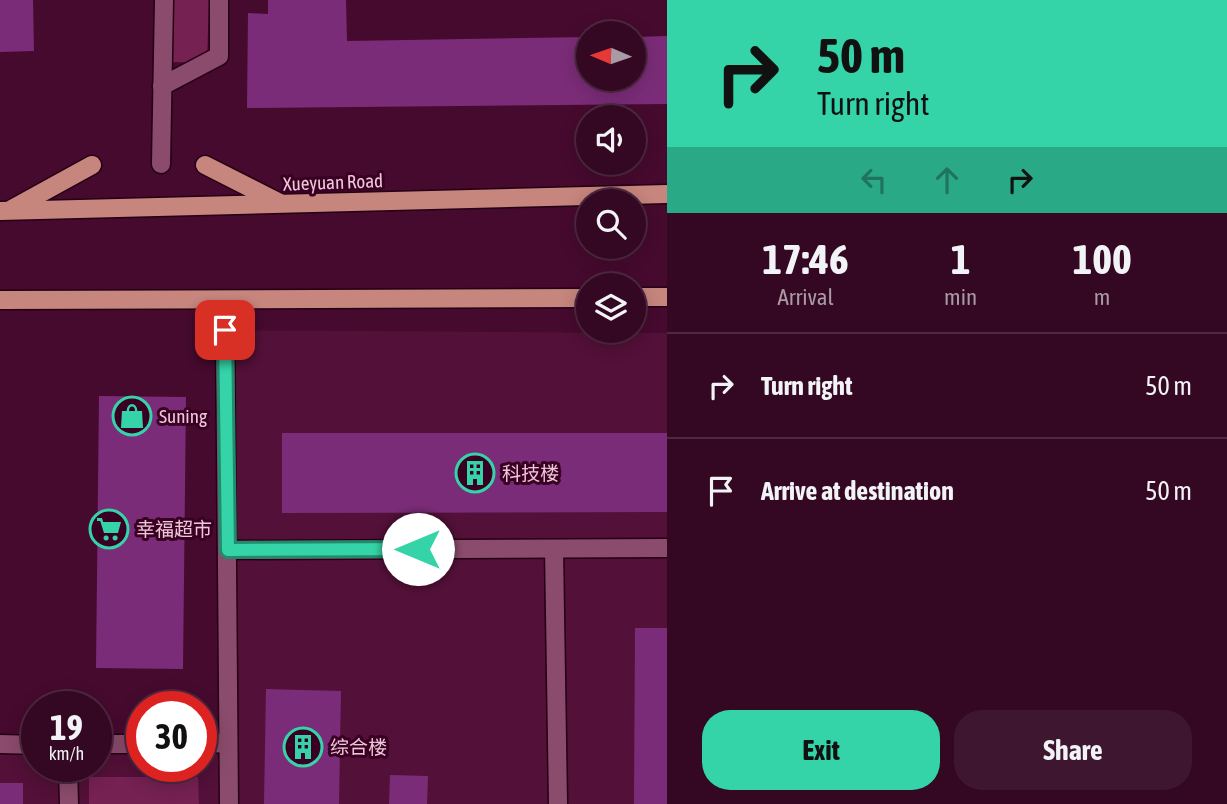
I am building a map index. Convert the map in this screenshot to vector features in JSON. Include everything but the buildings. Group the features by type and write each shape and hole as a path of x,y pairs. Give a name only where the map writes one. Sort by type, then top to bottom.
{"main road":[{"path":"5,210 92,165"},
{"path":"205,166 283,205"},
{"name":"Xueyuan Road","path":"5,210 667,194"},
{"path":"646,298 667,297"},
{"path":"0,300 576,298"}],"street":[{"path":"161,164 164,0"},
{"path":"162,86 219,56 219,0"},
{"path":"225,330 229,804"},
{"path":"228,550 667,548"},
{"path":"554,549 558,804"},
{"path":"217,743 228,743"},
{"path":"0,744 21,745"},
{"path":"68,782 69,804"}],"shaded area":[{"path":"172,0 209,0 207,63 170,62"},
{"path":"225,330 576,332 576,343 646,343 646,333 667,333 667,804 0,804 0,743 21,743 21,782 112,782 112,743 126,743 126,782 217,782 217,743 228,743"},
{"path":"112,777 126,777 126,782 198,782 199,804 89,804 89,782 112,782"}],"place":[{"name":"Suning","path":"132,416"},
{"name":"科技楼","path":"475,473"},
{"name":"幸福超市","path":"109,529"},
{"name":"综合楼","path":"303,747"}],"route":[{"path":"225,330 228,550 418,549"}]}
